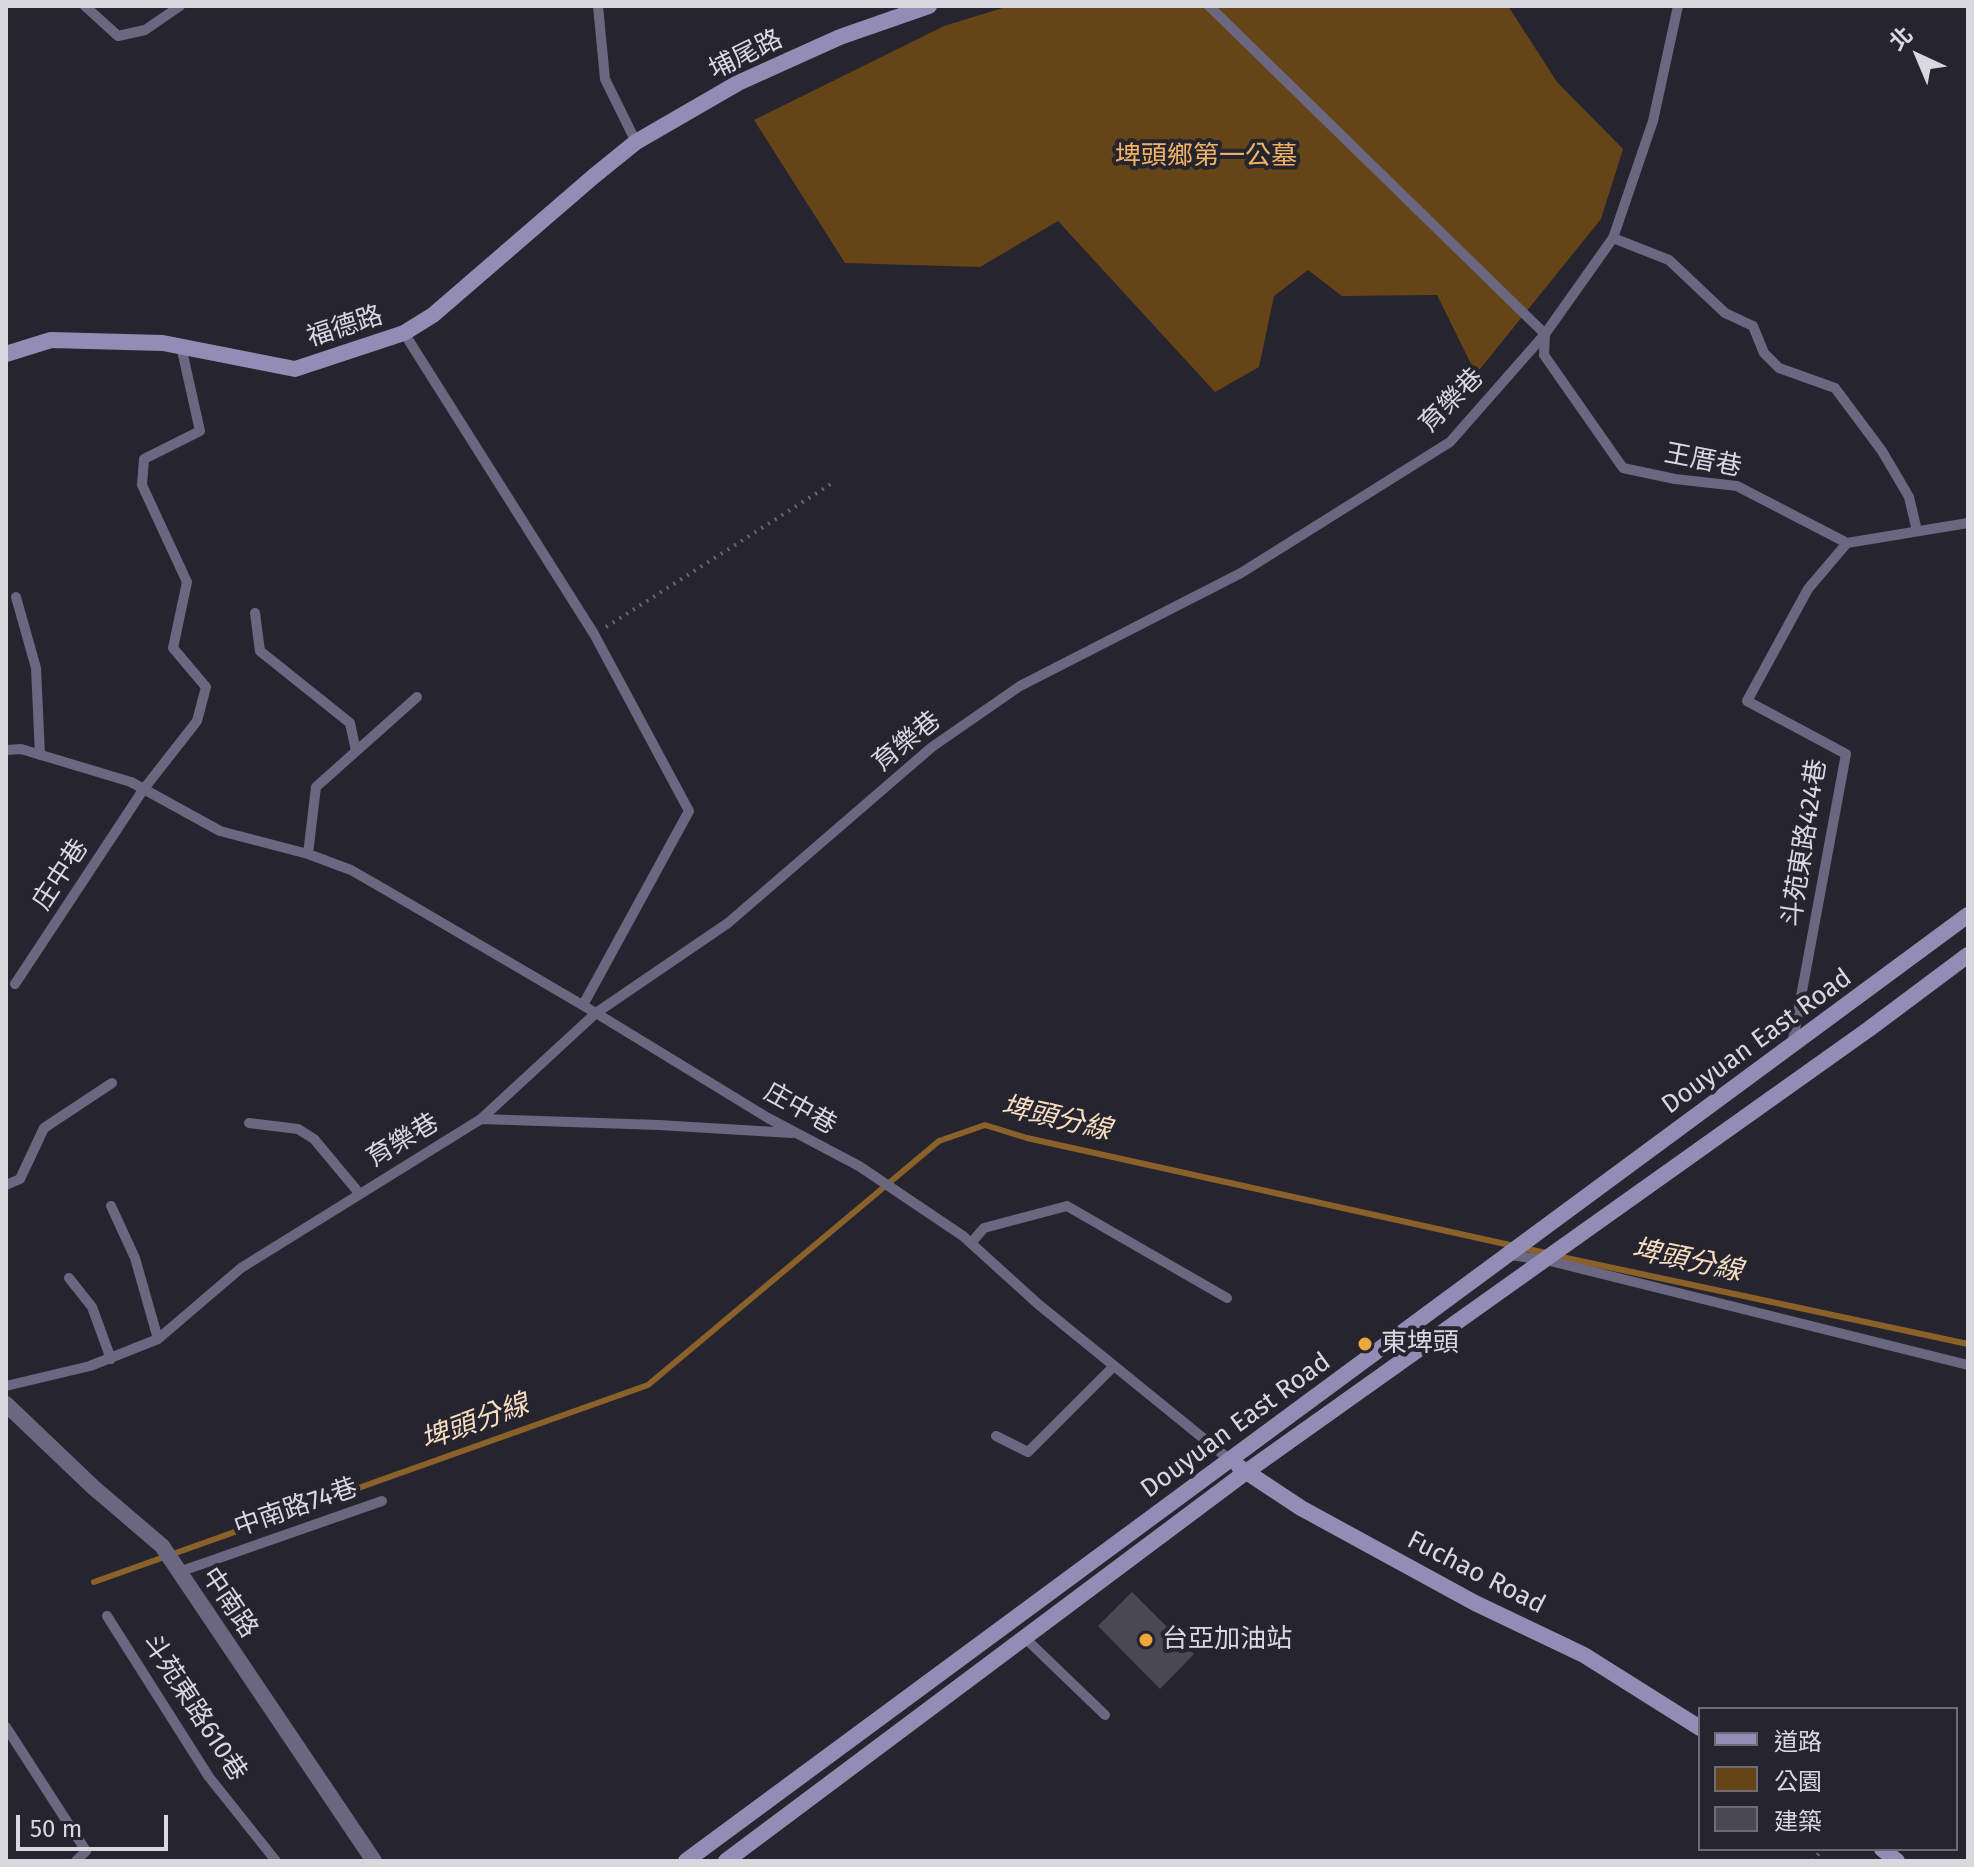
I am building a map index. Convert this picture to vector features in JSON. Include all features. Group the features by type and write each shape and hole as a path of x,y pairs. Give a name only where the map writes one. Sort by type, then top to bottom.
{"main road":[{"name":"埔尾路","path":"636,142 738,83 840,37 929,6"},
{"name":"福德路","path":"6,354 51,340 163,343 295,369 404,333 433,315 636,142"},
{"name":"Douyuan East Road","path":"686,1861 1968,915"},
{"name":"Douyuan East Road","path":"726,1861 1246,1472 1968,955"},
{"name":"Fuchao Road","path":"1230,1460 1301,1508 1462,1595 1584,1655 1698,1727"},
{"path":"1037,1603 1048,1620"},
{"path":"770,1799 784,1818"}],"street":[{"name":"中南路","path":"6,1404 93,1487 162,1546 374,1861"}],"lane":[{"path":"85,6 118,36 145,30 180,6"},
{"path":"598,6 605,79 636,142"},
{"path":"1209,6 1545,334"},
{"name":"育樂巷","path":"6,1386 111,1359 158,1339 241,1268 481,1119 596,1013 728,923 932,747 1020,686 1241,573 1450,442 1545,334 1613,238 1653,121 1678,6"},
{"path":"1613,238 1669,260 1725,313 1753,326 1764,353 1779,368 1835,388 1882,451 1909,497 1917,531"},
{"path":"404,333 594,634 689,811 583,1005"},
{"name":"王厝巷","path":"1545,334 1544,355 1623,468 1675,479 1737,486 1847,543"},
{"path":"143,790 197,721 206,687 173,648 187,582 142,485 144,459 200,431 181,346"},
{"path":"1847,543 1968,523"},
{"name":"斗苑東路424巷","path":"1792,1045 1846,754 1747,701 1808,589 1847,543"},
{"path":"16,597 36,668 40,755"},
{"path":"255,613 260,651 350,723 356,751"},
{"path":"308,854 316,787 417,697"},
{"name":"庄中巷","path":"6,750 21,749 131,782 220,831 308,854 351,870 798,1134 859,1166 971,1243 1114,1366 1230,1460"},
{"name":"庄中巷","path":"15,984 143,790"},
{"path":"6,1185 20,1179 44,1128 112,1083"},
{"path":"481,1119 659,1125 798,1134"},
{"path":"249,1123 298,1129 314,1139 359,1193"},
{"path":"111,1206 135,1258 158,1339"},
{"path":"971,1243 984,1228 1067,1206 1227,1298"},
{"path":"1510,1255 1546,1260 1968,1365"},
{"path":"69,1278 92,1307 111,1359"},
{"path":"996,1436 1028,1452 1114,1366"},
{"name":"中南路74巷","path":"179,1572 382,1501"},
{"name":"斗苑東路610巷","path":"107,1616 209,1777 276,1861"},
{"path":"1025,1638 1105,1715"},
{"path":"6,1727 86,1851 76,1861"}],"path":[{"path":"594,634 831,484"}],"green space":[{"name":"埤頭鄉第一公墓","path":"1009,6 1508,6 1557,82 1623,149 1601,219 1476,374 1437,295 1342,296 1308,270 1274,296 1259,367 1215,392 1058,221 980,267 845,263 754,120 944,26"}],"building":[{"name":"台亞加油站","path":"1132,1592 1194,1654 1160,1689 1098,1626"}],"waterway":[{"name":"埤頭分線","path":"94,1582 648,1385 939,1141 985,1125 1027,1138 1546,1253"},
{"name":"埤頭分線","path":"1557,1256 1968,1344"}],"place":[{"name":"東埤頭","path":"1365,1344"},
{"name":"台亞加油站","path":"1146,1640"}]}
